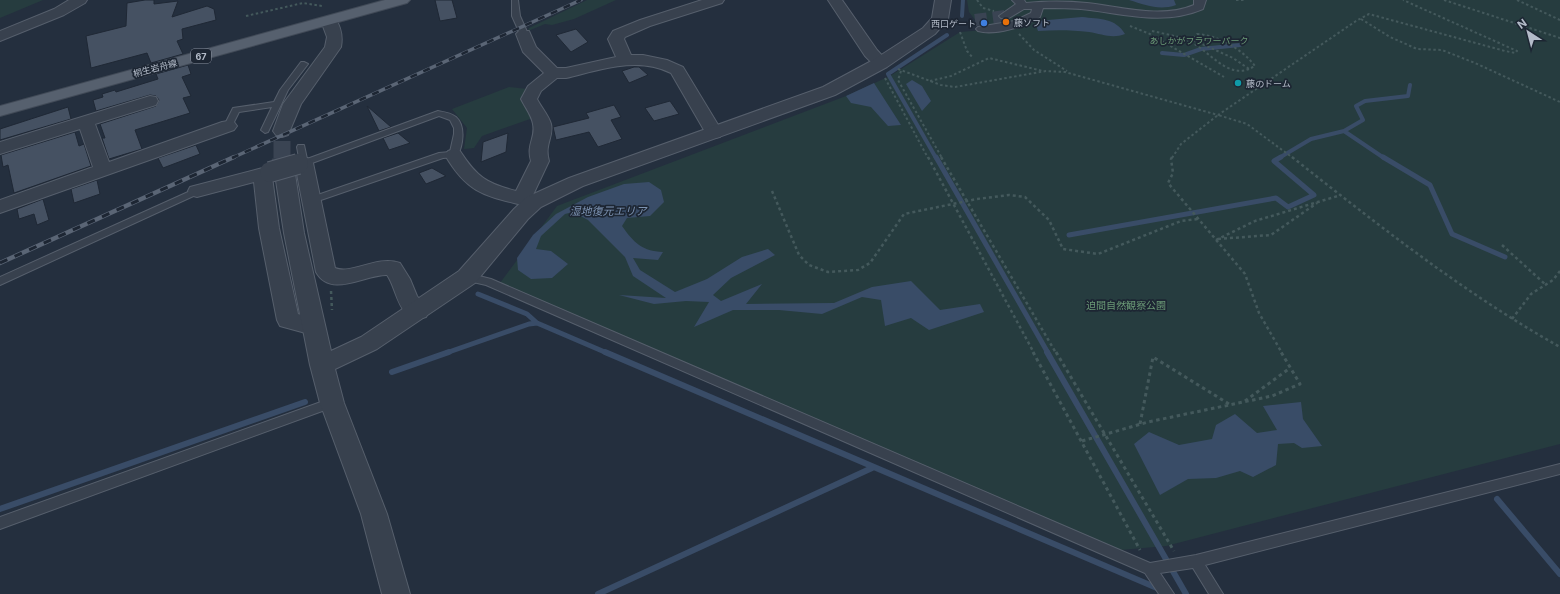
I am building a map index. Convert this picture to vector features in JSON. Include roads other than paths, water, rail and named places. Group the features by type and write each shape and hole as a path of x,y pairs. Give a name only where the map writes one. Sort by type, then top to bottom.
{"main road":[{"name":"桐生岩舟線","path":"0,111 326,13 402,0"}],"street":[{"path":"0,36 59,12 80,0"},
{"path":"625,60 616,39 618,34 645,23 717,0"},
{"path":"835,0 879,64"},
{"path":"454,155 459,166 466,174 481,186 497,194 528,200 813,98 879,64 929,31 940,19 943,0"},
{"path":"1005,16 1020,2 1038,6 1076,5 1173,15 1194,10 1199,6 1200,0"},
{"path":"982,29 1014,25 1031,19 1036,15 1038,6"},
{"path":"282,131 292,104 333,47 334,37 326,13"},
{"path":"524,34 529,49 553,73"},
{"path":"322,365 369,343 467,277 521,214 528,200 540,162 537,151 542,133 542,124 530,99 534,89 553,73 566,73 625,60 644,60 667,65 677,70 714,133"},
{"path":"0,148 150,101"},
{"path":"86,122 103,170"},
{"path":"0,206 228,126"},
{"path":"197,191 287,166"},
{"path":"287,166 312,200 326,272 338,278 347,277 377,267 393,268 398,273 407,300 418,311"},
{"path":"287,166 294,233 322,365 332,403 370,500 383,542 396,594"}],"lane":[{"path":"515,0 516,16 524,34"},
{"path":"265,130 284,90 304,64"},
{"path":"228,126 236,110 277,104"},
{"path":"287,166 438,113 450,115 458,124 459,129 454,155 442,155 312,200"},
{"path":"0,281 197,191"},
{"path":"467,277 488,282 1150,569 1167,594"},
{"path":"0,523 332,403"},
{"path":"1150,569 1196,561 1560,469"},
{"path":"1196,561 1216,594"}],"water":[{"path":"1129,0 1174,0 1176,5 1170,7 1158,7"},
{"path":"1082,17 1112,22 1125,34 1107,36 1076,31 1038,31 1036,25 1037,21"},
{"path":"912,80 922,86 931,101 922,111 906,84"},
{"path":"874,83 901,125 888,126 871,107 851,103 846,96"},
{"name":"湿地復元エリア","path":"649,182 661,190 664,202 650,216 627,218 622,226 639,245 649,250 663,252 658,260 633,258 640,270 675,292 707,279 742,257 768,249 775,255 731,278 713,295 721,301 762,284 746,304 834,303 872,287 911,281 940,310 980,304 984,312 929,330 911,318 885,326 881,300 862,297 822,314 779,310 733,310 694,327 709,302 686,301 654,304 619,295 666,298 633,276 625,257 588,220 573,212 565,214 541,236 536,249 551,251 568,264 552,278 531,279 518,270 517,258 533,235 556,214 588,197 624,184"},
{"path":"1301,402 1303,419 1322,446 1302,448 1294,443 1278,444 1276,465 1253,477 1240,471 1216,478 1188,479 1160,495 1134,444 1149,432 1179,445 1212,439 1216,425 1235,414 1257,433 1277,430 1263,406"}],"waterway":[{"path":"962,16 963,0"},
{"path":"936,158 888,74 947,35"},
{"path":"1162,53 1184,55 1201,49 1240,45"},
{"path":"1344,131 1363,120 1356,106 1365,101 1408,96 1410,85"},
{"path":"1279,158 1311,139 1344,131"},
{"path":"1344,131 1384,158"},
{"path":"936,157 1048,353"},
{"path":"1069,235 1276,198 1288,207 1314,195 1274,161 1281,157"},
{"path":"1383,157 1430,185 1452,234 1505,257"},
{"path":"478,294 527,314 537,323"},
{"path":"446,353 529,324 537,323"},
{"path":"537,323 607,353"},
{"path":"392,372 449,352"},
{"path":"605,352 1171,594"},
{"path":"1047,352 1186,594"},
{"path":"0,509 305,402"},
{"path":"598,594 872,468"},
{"path":"1497,499 1560,574"}],"tunnel":[{"path":"975,20 1005,16"},
{"path":"282,131 282,157"},
{"path":"282,157 285,174"}],"railway":[{"path":"232,158 581,0"},
{"path":"0,263 234,157"}],"place":[{"name":"藤ソフト","path":"1006,22"},
{"name":"西口ゲート","path":"984,23"},
{"name":"藤のドーム","path":"1238,83"}],"park label":[{"name":"あしかがフラワーパーク","path":"1199,40"},
{"name":"迫間自然観察公園","path":"1126,305"}]}
